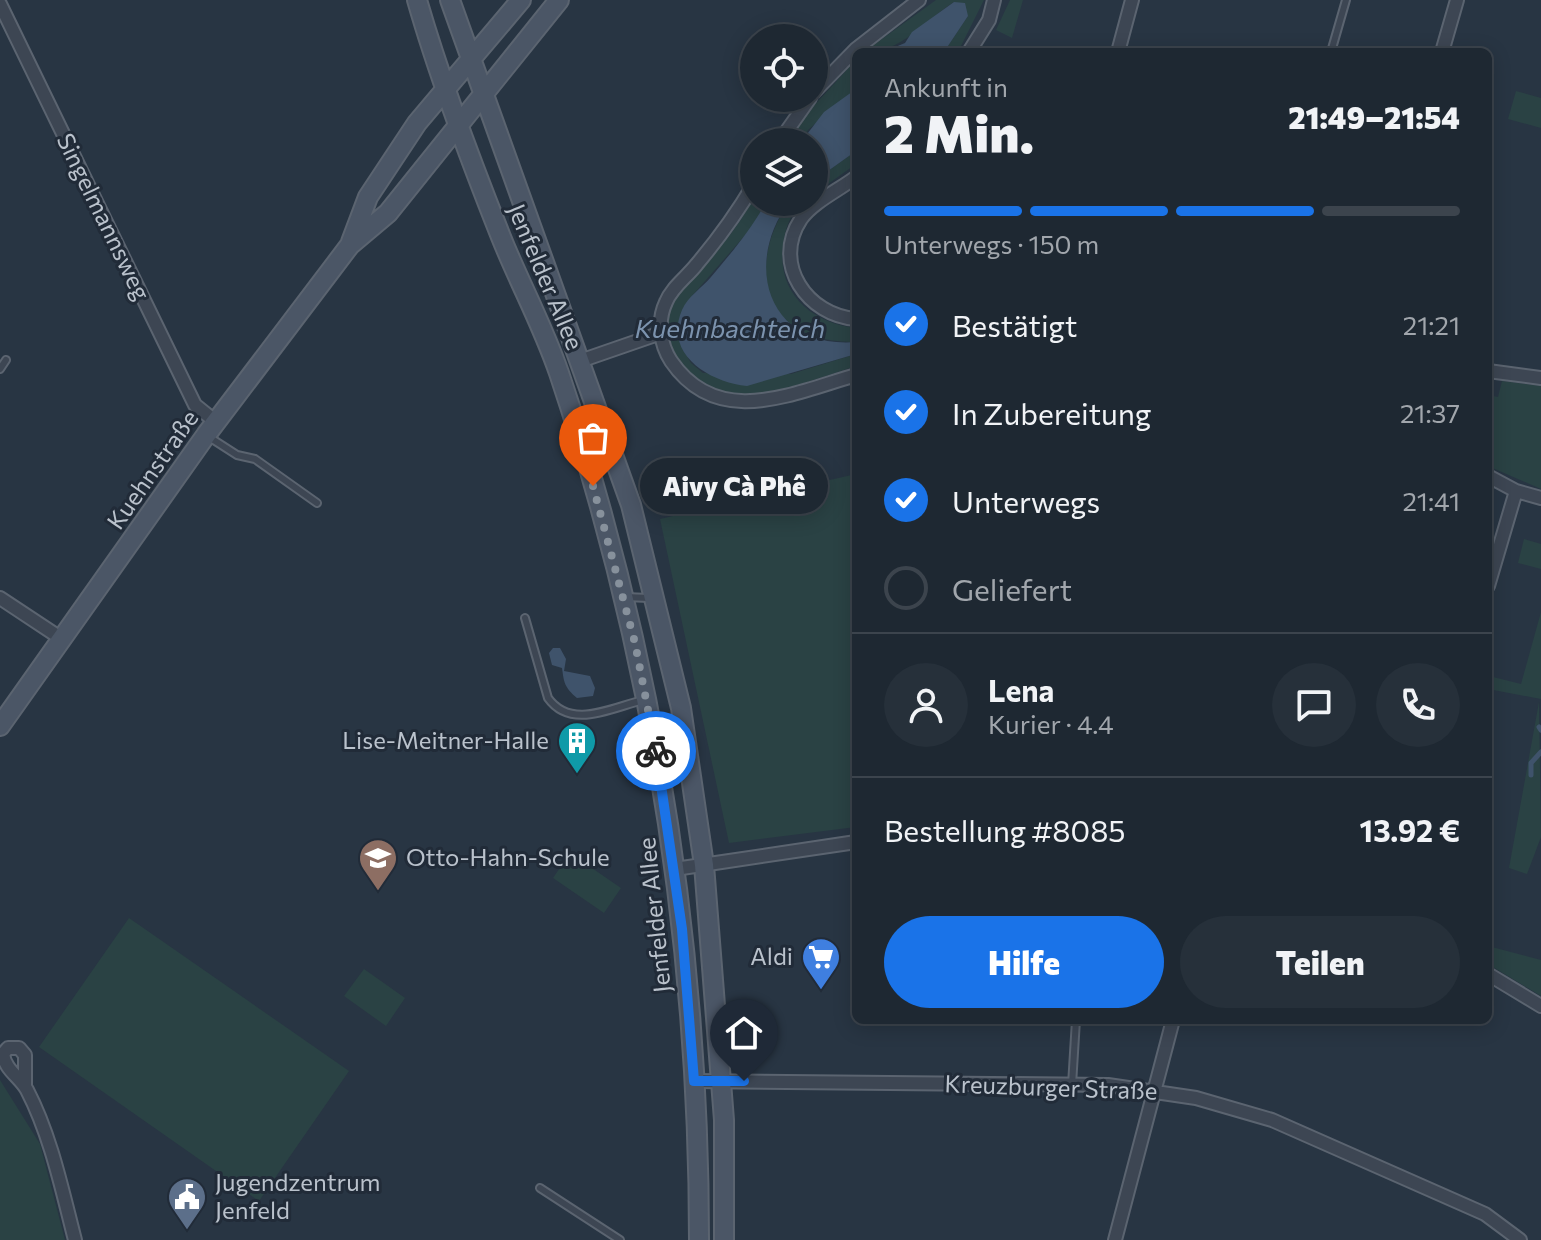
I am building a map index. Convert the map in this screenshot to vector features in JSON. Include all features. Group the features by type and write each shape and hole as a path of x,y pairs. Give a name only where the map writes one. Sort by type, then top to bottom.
{"main road":[{"name":"Jenfelder Allee","path":"417,0 502,238 553,358 623,597 646,699 675,869 699,1120 699,1240"},
{"name":"Jenfelder Allee","path":"450,0 631,505 681,708 704,865 711,1008 721,1081 724,1240"},
{"name":"Kuehnstraße","path":"350,245 368,197 446,87 521,0"},
{"name":"Kuehnstraße","path":"0,726 211,428 350,245 388,213 559,0"},
{"path":"553,358 580,361"}],"street":[{"path":"857,48 919,0"},
{"path":"972,48 989,20 994,0"},
{"path":"1119,48 1132,0"},
{"path":"1443,48 1457,0"},
{"name":"Singelmannsweg","path":"0,4 195,405 211,428"},
{"path":"828,78 852,53"},
{"path":"852,180 803,216 792,246 792,267 799,288 815,305 839,318 852,319"},
{"path":"740,205 664,305 661,333 666,353 687,380 726,401 750,403 852,376"},
{"path":"580,361 661,333"},
{"path":"1492,372 1541,378"},
{"path":"1492,478 1516,491 1541,498"},
{"path":"1492,572 1516,491"},
{"path":"0,598 62,639"},
{"path":"675,869 852,843"},
{"path":"1492,976 1541,1006"},
{"path":"1115,1240 1172,1024"},
{"name":"Kreuzburger Straße","path":"694,1081 1072,1085 1154,1090 1196,1098 1272,1120 1485,1214 1520,1240"},
{"path":"25,1087 44,1129 75,1240"}],"lane":[{"path":"1332,48 1346,0"},
{"path":"0,369 6,360"},
{"path":"211,428 237,455 255,459 317,503"},
{"path":"623,597 639,595 656,601"},
{"path":"525,618 548,698 555,708 574,717 646,699"},
{"path":"688,981 697,1000"},
{"path":"1072,1085 1076,1024"},
{"path":"540,1188 620,1240"}],"green space":[{"path":"936,0 984,0 960,48 947,48 968,16 954,2 901,42 887,48 870,48"},
{"path":"1010,0 1023,0 1012,38 996,30"},
{"path":"852,64 852,92 810,128 797,128 808,112 828,112 828,90"},
{"path":"1516,91 1541,98 1541,128 1508,119"},
{"path":"852,154 852,167 828,184 828,171"},
{"path":"743,216 759,216 692,296 678,326 683,349 691,363 703,373 791,374 852,355 852,367 760,393 735,394 712,389 692,378 671,344 668,319 681,290"},
{"path":"781,216 793,216 783,246 786,278 792,291 800,303 825,320 852,327 852,342 826,339 802,331 784,317 772,300 766,278 767,255"},
{"path":"1502,381 1541,386 1541,489 1492,468 1492,396 1498,397"},
{"path":"852,475 852,828 729,843 660,519"},
{"path":"1524,539 1541,544 1541,569 1518,563"},
{"path":"1541,612 1541,699 1492,690 1492,677 1521,684"},
{"path":"1539,702 1541,837 1527,874 1509,868"},
{"path":"570,853 621,888 604,913 553,878"},
{"path":"129,918 349,1071 259,1201 39,1047"},
{"path":"1492,947 1541,960 1541,996 1492,966"},
{"path":"364,969 405,998 386,1026 344,996"},
{"path":"0,1080 40,1144 65,1240 0,1240"}],"water":[{"path":"954,2 965,3 968,16 947,48 893,48 905,43 912,32"},
{"path":"852,92 852,154 828,171 828,128 812,128 824,112"},
{"name":"Kuehnbachteich","path":"758,216 781,216 767,252 767,276 772,299 784,318 802,332 826,341 852,342 852,355 747,386 718,379 693,363 679,340 682,310"},
{"path":"553,648 560,648 566,659 564,671 590,676 595,688 593,696 577,698 569,691 562,668 552,665 549,653"}],"waterway":[{"path":"1531,775 1531,763 1541,752"}],"way so far":[{"path":"593,486 635,643 656,751"}],"place":[{"name":"Aivy Cà Phê","path":"593,486"},
{"name":"Lise-Meitner-Halle","path":"577,775"},
{"name":"Otto-Hahn-Schule","path":"378,892"},
{"name":"Aldi","path":"821,991"},
{"name":"Jugendzentrum Jenfeld","path":"187,1231"}],"route":[{"path":"656,751 669,825 688,981 694,1081 744,1081"}]}
